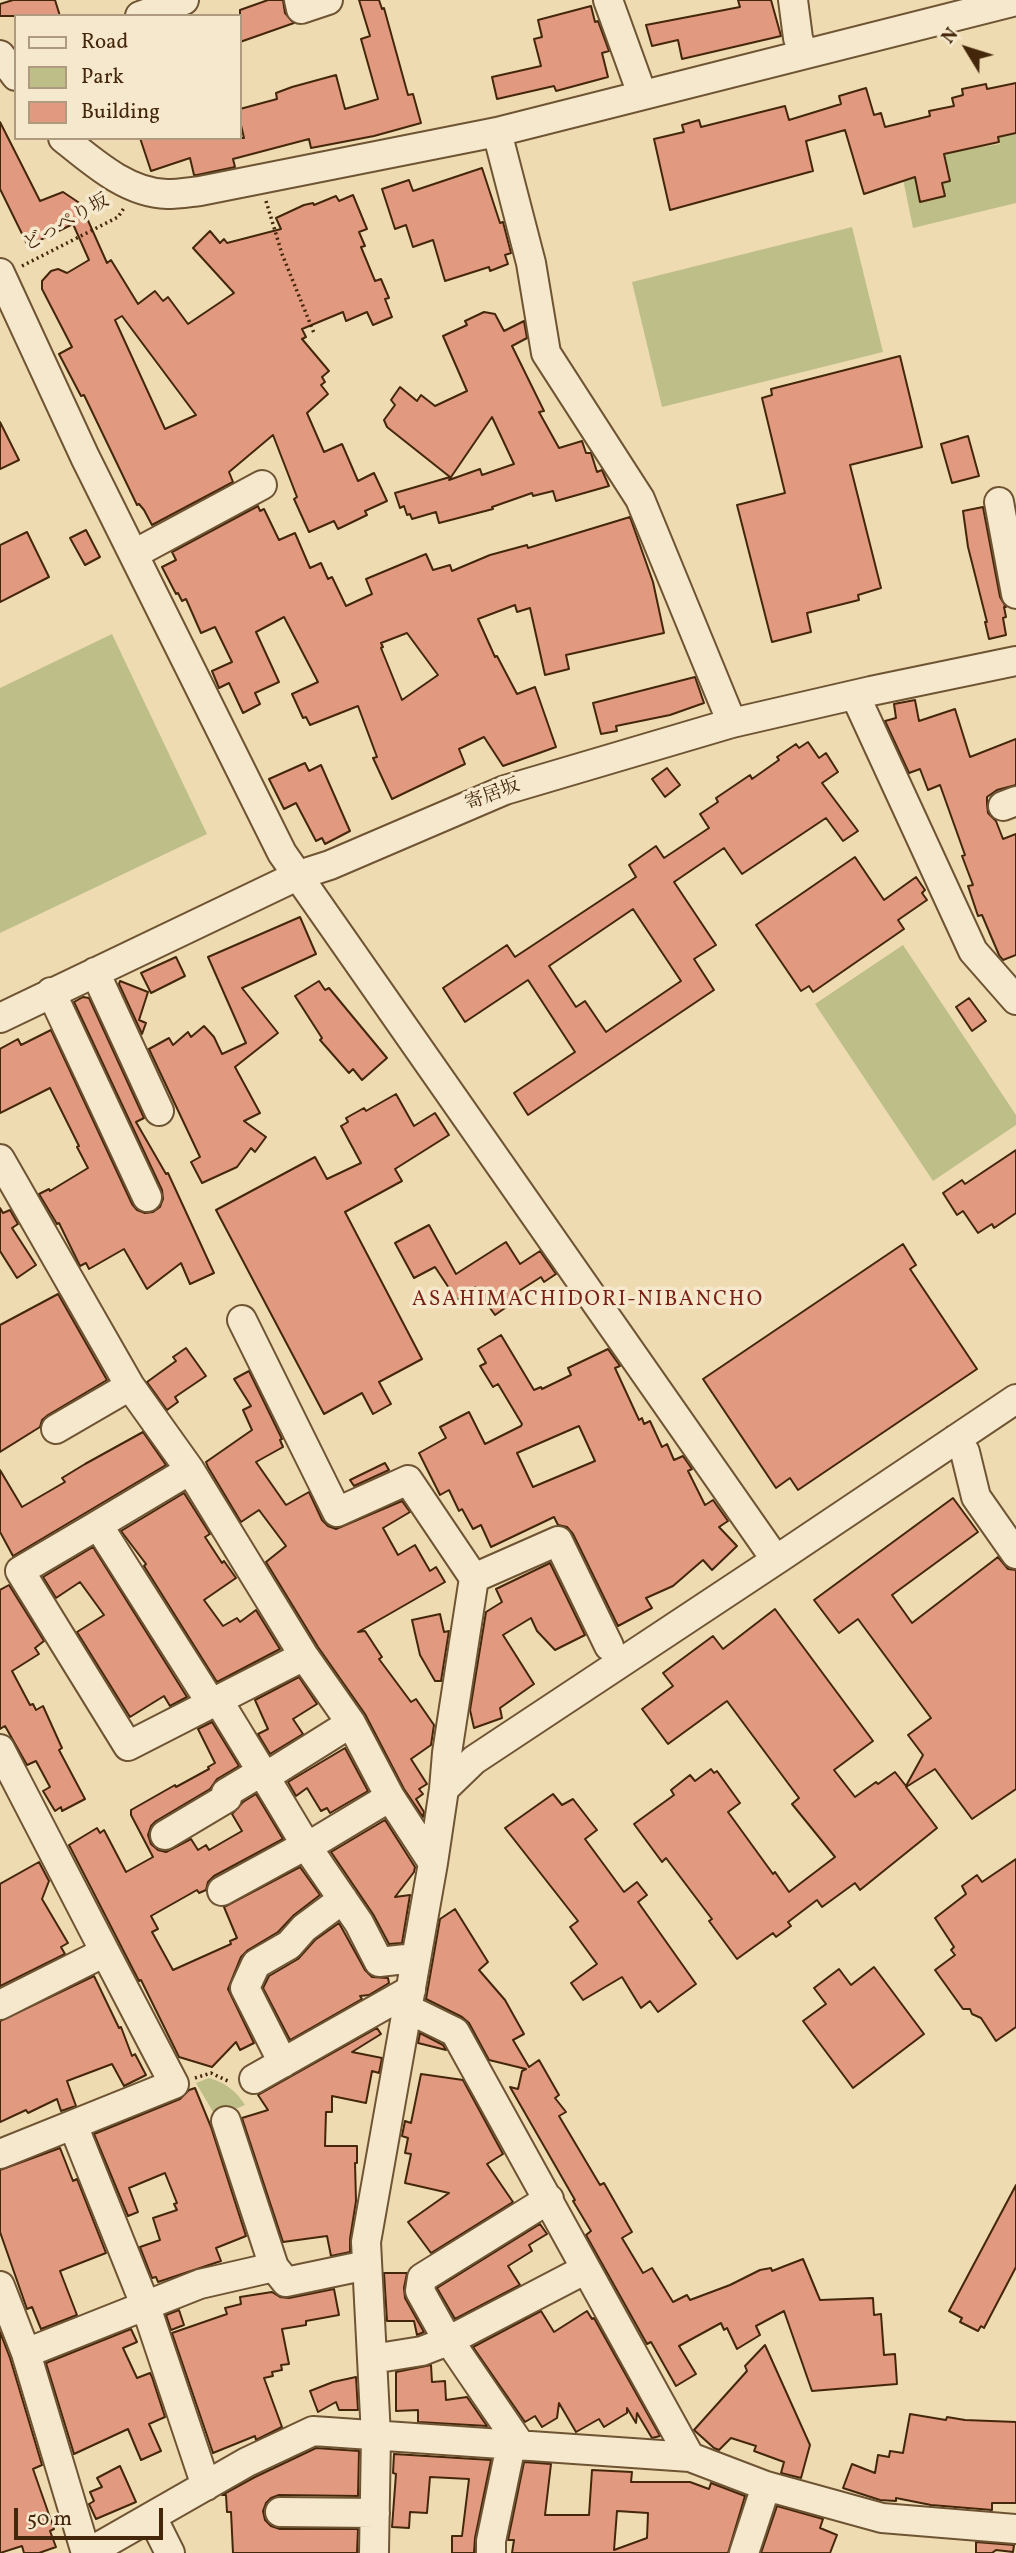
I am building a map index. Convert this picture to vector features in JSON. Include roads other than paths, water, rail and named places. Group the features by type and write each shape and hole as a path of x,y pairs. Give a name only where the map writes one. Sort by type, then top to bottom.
{"street":[{"path":"146,14 184,0"},
{"path":"299,0 302,9 328,0"},
{"path":"608,0 642,94"},
{"path":"793,0 803,54"},
{"path":"65,140 103,171 139,187 166,194 200,191 497,132 1016,1"},
{"path":"0,55 14,73"},
{"path":"497,132 531,263 546,353 640,499 732,723"},
{"path":"1,276 85,457 282,853 776,1560"},
{"path":"134,554 262,485"},
{"path":"999,502 1016,594"},
{"name":"寄居坂","path":"0,1018 299,875 330,865 505,790 732,723 1016,661"},
{"path":"855,695 973,951 1016,1000"},
{"path":"95,972 159,1111"},
{"path":"51,992 147,1197"},
{"path":"0,1159 130,1386 190,1470 304,1656 351,1723 390,1797 433,1863"},
{"path":"242,1320 337,1512 408,1480 474,1578 433,1863 366,2242 376,2435 374,2553"},
{"path":"56,1429 130,1386"},
{"path":"444,1789 474,1760 1016,1399"},
{"path":"956,1439 965,1452 975,1497 1016,1555"},
{"path":"190,1470 10,1576 128,1746 304,1656"},
{"path":"99,1525 359,1923 379,1962 415,1958"},
{"path":"474,1578 558,1541 609,1646"},
{"path":"165,1835 228,1798 226,1793 351,1723"},
{"path":"0,1749 174,2084 0,2154"},
{"path":"222,1891 307,1846 390,1797"},
{"path":"283,2063 246,1988 256,1964 289,1945 304,1928 343,1899"},
{"path":"0,2005 105,1952"},
{"path":"242,2081 410,2000"},
{"path":"410,2000 455,2032 690,2457"},
{"path":"226,2121 274,2267 286,2282 367,2265"},
{"path":"73,2125 146,2307 206,2486"},
{"path":"491,2553 491,2541 516,2445 448,2340 420,2291 422,2278 549,2199"},
{"path":"26,2353 200,2284 274,2267"},
{"path":"372,2359 422,2351 586,2269"},
{"path":"0,2286 26,2353 87,2553 247,2462 313,2431 690,2457 766,2486 882,2518 1016,2529"},
{"path":"744,2553 766,2486"},
{"path":"280,2512 374,2514"},
{"path":"152,2516 170,2553"}],"district":[{"name":"ASAHIMACHIDORI-NIBANCHO","path":"588,1301"}]}
